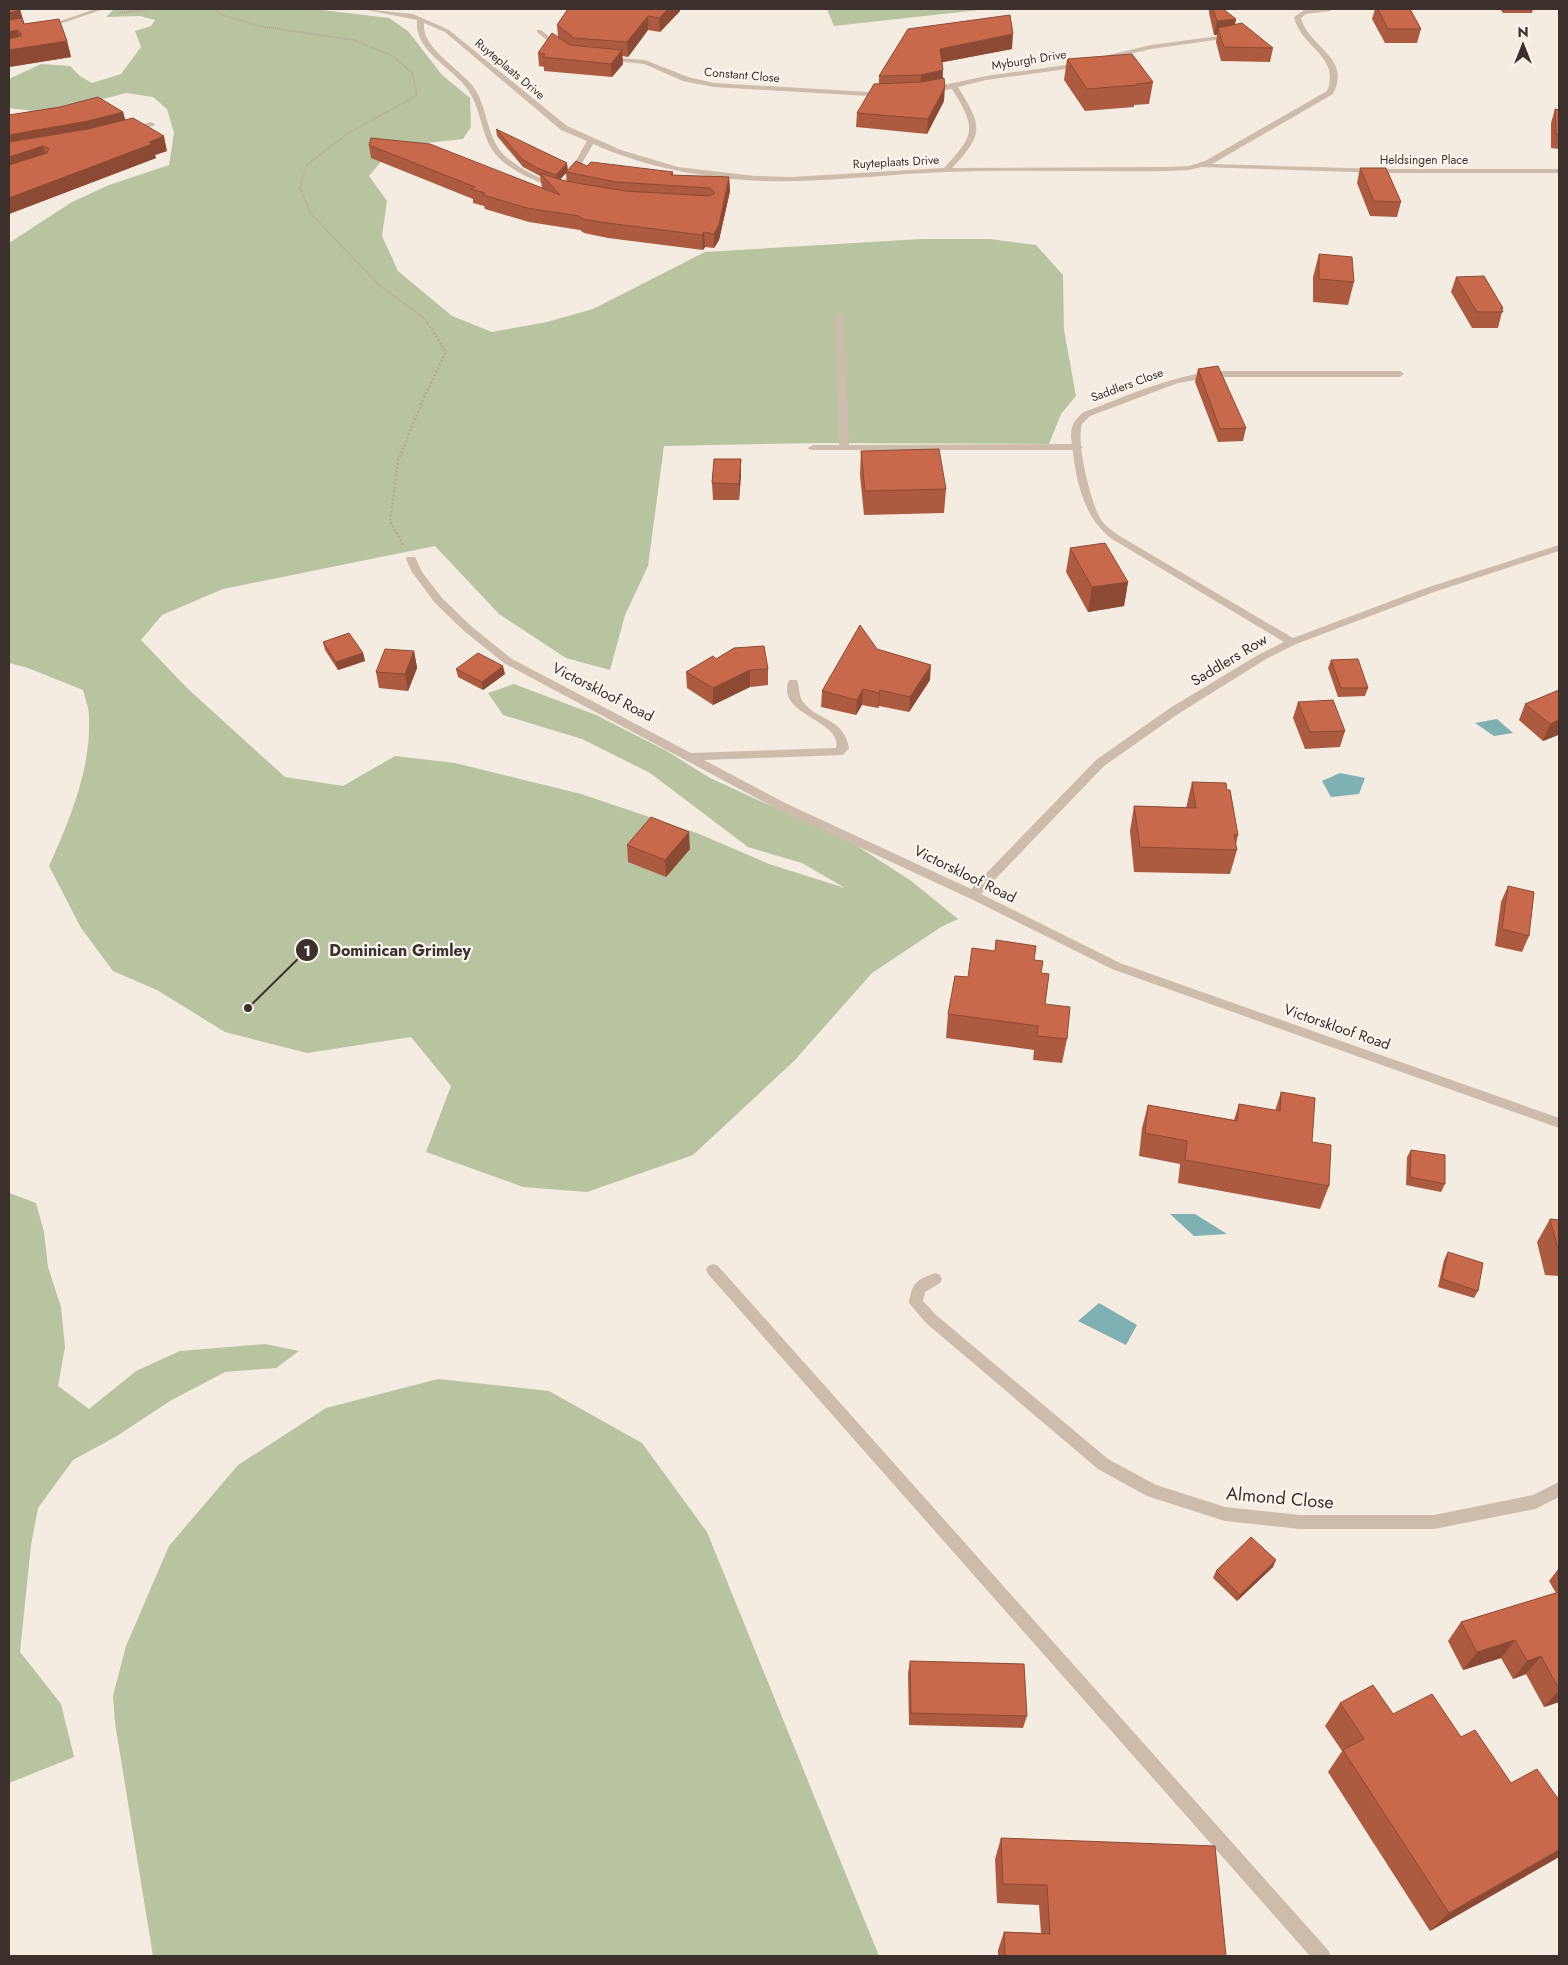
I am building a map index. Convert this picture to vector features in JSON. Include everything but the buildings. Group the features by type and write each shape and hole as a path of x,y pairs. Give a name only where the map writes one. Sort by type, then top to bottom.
{"street":[{"path":"41,28 101,9"},
{"name":"Ruyteplaats Drive","path":"364,9 398,13 421,19 447,31 564,128 591,141 645,161 678,169 755,178 804,178 946,170 1166,169 1199,166 1216,159 1236,145 1330,92 1335,83 1336,73 1325,55 1299,26 1297,16 1304,12 1330,9"},
{"path":"421,19 419,27 424,39 434,53 471,88 485,130 500,155 530,177 565,190"},
{"path":"539,32 566,52"},
{"name":"Myburgh Drive","path":"954,86 986,78 1066,66 1151,47 1236,35"},
{"name":"Constant Close","path":"594,59 645,62 686,79 714,86 892,94"},
{"path":"920,93 954,86 972,116 974,134 971,144 946,170"},
{"path":"117,132 151,124"},
{"path":"557,188 569,179 591,141"},
{"name":"Heldsingen Place","path":"1199,166 1384,171 1559,171"},
{"path":"839,315 842,332 844,448"},
{"name":"Saddlers Close","path":"1292,642 1107,530 1094,516 1091,506 1078,447 1076,430 1080,420 1087,414 1189,377 1214,374 1400,374"},
{"path":"813,448 1078,447"},
{"name":"Saddlers Row","path":"973,894 1100,763 1174,711 1292,642 1430,590 1559,548"},
{"name":"Victorskloof Road","path":"411,559 421,581 469,630 508,661 782,806 973,894 1093,955 1144,977 1559,1123"},
{"path":"689,756 839,752 844,746 841,740 831,726 797,703 792,694 793,682"},
{"path":"713,1270 1322,1956"},
{"name":"Almond Close","path":"935,1279 918,1288 916,1303 931,1319 1102,1464 1152,1491 1225,1514 1290,1521 1434,1522 1535,1502 1559,1489"}],"path":[{"path":"215,9 222,15 260,26 353,40 393,56 412,73 416,96 347,134 307,165 300,188 311,214 379,285 424,318 446,352 424,395 398,461 390,521 411,559"}],"green space":[{"path":"114,9 314,9 389,18 408,31 442,75 470,98 471,127 463,139 427,143 384,158 369,176 387,201 382,236 398,271 452,316 492,332 547,322 593,309 705,252 922,239 990,239 1036,245 1063,275 1064,330 1076,396 1061,414 1049,444 819,443 664,446 648,566 625,615 610,670 566,658 499,614 435,546 223,589 162,615 141,640 188,689 285,777 343,786 395,756 455,763 581,794 697,833 769,864 845,888 802,863 748,847 650,773 582,739 503,715 488,693 514,684 596,715 665,750 710,778 854,844 910,880 958,919 941,927 872,973 794,1061 693,1155 587,1192 523,1187 426,1152 451,1086 411,1037 307,1053 225,1032 157,990 113,971 81,928 49,866 78,794 83,775 89,737 89,714 83,690 28,668 9,663 9,243 72,202 109,185 169,165 174,133 167,109 153,97 126,93 50,113 9,108 9,79 41,64 70,66 80,76 92,83 121,74 141,47 135,31 151,26 155,20 140,16 106,17"},
{"path":"827,9 988,9 834,26"},
{"path":"9,1193 36,1203 44,1232 48,1267 61,1307 65,1347 58,1386 89,1409 136,1371 180,1351 265,1344 299,1351 276,1368 225,1372 170,1401 117,1436 73,1460 38,1508 31,1545 20,1652 61,1704 74,1757 9,1783"},
{"path":"438,1379 549,1391 642,1443 707,1532 879,1956 153,1956 115,1723 113,1696 126,1646 169,1546 238,1465 326,1408"}],"water":[{"path":"1497,719 1513,733 1494,736 1475,723"},
{"path":"1340,773 1365,778 1359,794 1331,797 1322,781"},
{"path":"1170,1214 1195,1214 1227,1234 1194,1236"},
{"path":"1099,1303 1137,1325 1126,1345 1078,1321"}],"place":[{"name":"Dominican Grimley","path":"248,1008"}]}
